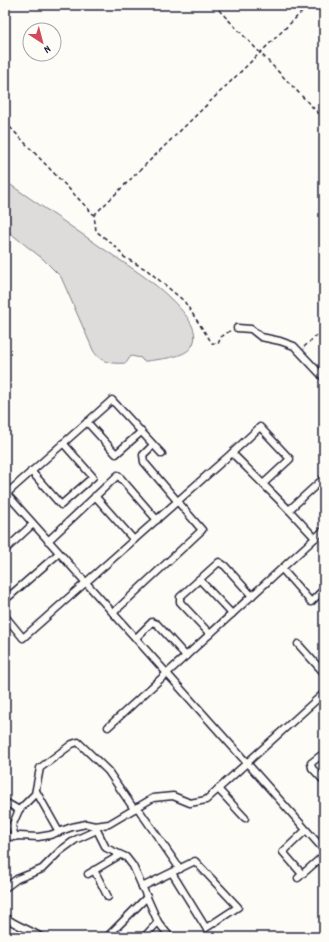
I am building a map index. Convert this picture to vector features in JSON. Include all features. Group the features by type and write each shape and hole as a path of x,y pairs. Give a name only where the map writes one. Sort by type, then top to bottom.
{"street":[{"path":"237,328 251,329 261,337 280,340 294,346 324,378"},
{"path":"162,454 112,400 5,494 136,638 324,850"},
{"path":"87,422 116,454 141,432"},
{"path":"5,616 23,638 85,582 178,502 260,427 290,459 263,484"},
{"path":"31,472 61,505 93,476 63,443"},
{"path":"112,613 202,530 144,462 143,455 154,445"},
{"path":"232,453 315,538"},
{"path":"48,541 118,475 157,520"},
{"path":"289,510 324,478"},
{"path":"96,496 134,540"},
{"path":"5,550 33,524"},
{"path":"108,727 324,530"},
{"path":"5,600 59,553"},
{"path":"210,634 180,602 180,597 218,562 225,566 252,596"},
{"path":"282,569 311,602 324,589"},
{"path":"200,579 232,614"},
{"path":"136,638 152,622 157,624 186,656"},
{"path":"298,644 324,673"},
{"path":"5,888 17,879 42,869 60,851 75,840 96,828 109,824 153,798 173,796 190,804 206,800 323,696"},
{"path":"15,836 12,826 19,810 35,794 40,768 72,744 78,742 108,771 180,870"},
{"path":"324,753 311,763 312,768 324,782"},
{"path":"218,789 245,818"},
{"path":"36,791 59,832"},
{"path":"5,802 19,810"},
{"path":"5,837 38,837 50,835 72,827 86,824 96,828 106,848 126,858 133,866 158,922 170,937"},
{"path":"306,830 283,852 300,876 324,855"},
{"path":"88,874 120,855"},
{"path":"142,887 172,873 180,870 195,861 238,906 206,928 172,873"},
{"path":"94,870 108,897"},
{"path":"112,937 109,935 147,897"},
{"path":"5,916 14,924 30,930 41,937"},
{"path":"144,937 158,922"}],"path":[{"path":"214,5 324,119"},
{"path":"94,215 309,5"},
{"path":"5,122 94,215 96,231 115,246 124,257 147,270 184,301 212,343 218,344 221,337 237,328"},
{"path":"300,351 324,328"}],"shaded area":[{"path":"5,181 141,274 164,292 185,314 193,327 194,340 189,350 171,357 147,361 131,356 126,363 111,363 99,358 93,350 61,277 43,259 5,229"}]}
